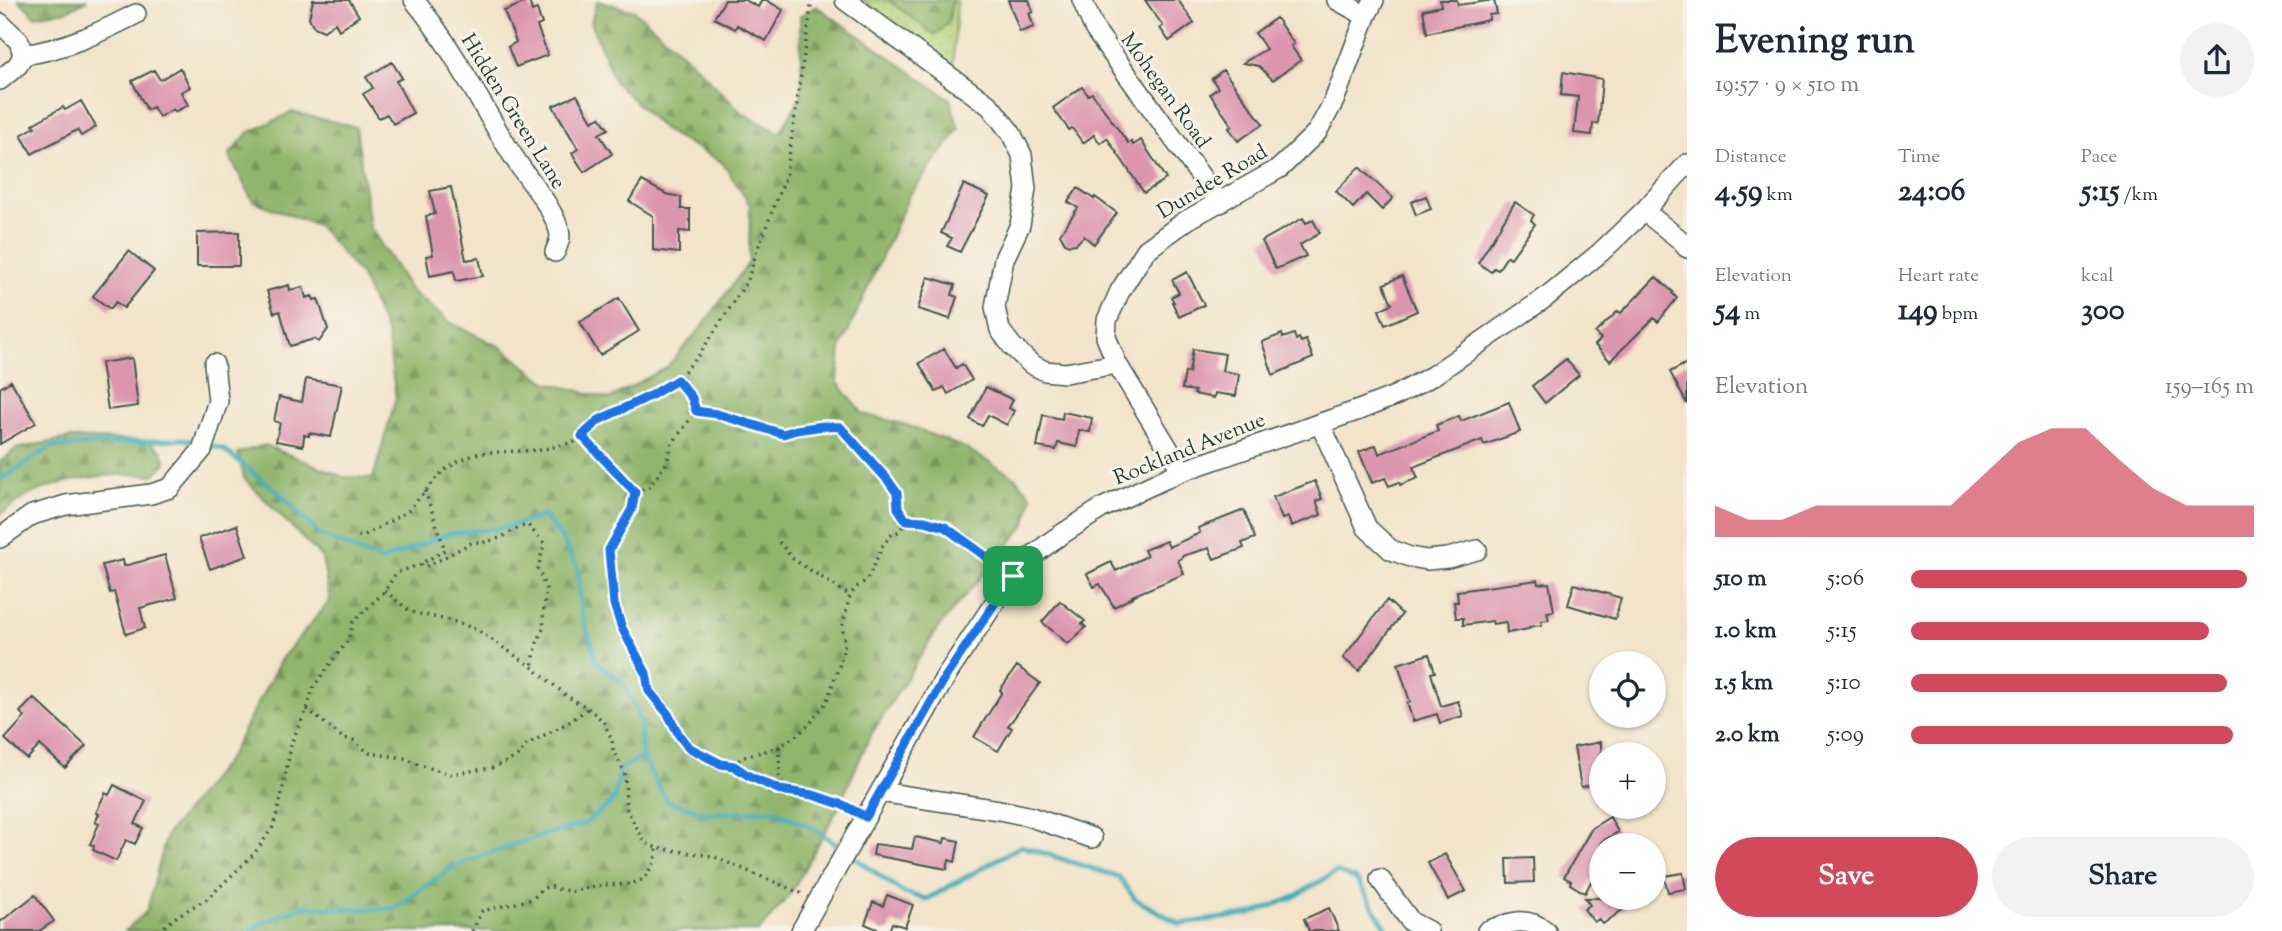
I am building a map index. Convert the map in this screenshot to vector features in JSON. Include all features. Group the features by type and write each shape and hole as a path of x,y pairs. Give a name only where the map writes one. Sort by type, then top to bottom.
{"street":[{"name":"Hidden Green Lane","path":"414,0 461,67 514,159 550,211 561,239 555,252"},
{"path":"845,0 990,106 1011,133 1022,155 1026,189 1020,225 1004,260 995,307 1000,330 1031,364 1045,371 1065,373 1117,364"},
{"name":"Mohegan Road","path":"1082,0 1095,30 1220,202"},
{"path":"1337,0 1370,8"},
{"name":"Dundee Road","path":"1182,471 1117,364 1106,337 1107,320 1119,291 1146,250 1187,220 1280,169 1317,132 1334,102 1370,8"},
{"path":"23,55 50,51 91,37 136,14"},
{"path":"0,23 19,41 23,55 18,65 0,80"},
{"name":"Rockland Avenue","path":"802,931 946,676 1013,576 1027,561 1102,508 1182,471 1396,395 1432,376 1545,298 1601,252 1687,164"},
{"path":"1644,211 1687,248"},
{"path":"0,538 32,515 66,505 151,494 170,488 205,442 218,401 214,364"},
{"path":"1320,423 1367,528 1391,550 1427,560 1448,558 1477,550"},
{"path":"880,792 999,810 1092,838"},
{"path":"1380,879 1411,922 1428,931"},
{"path":"1487,931 1514,921 1528,922 1546,931"}],"path":[{"path":"358,537 408,510 443,471 459,461 479,453 541,450 574,442 599,420 677,380 699,355 748,280 786,176 812,0"},
{"path":"677,380 692,398 696,411"},
{"path":"696,411 717,414 783,434 823,426 840,427 897,493 898,508 906,520"},
{"path":"635,492 649,487 666,464 671,444 696,411"},
{"path":"582,436 635,492"},
{"path":"159,931 177,916 207,899 254,854 273,827 292,741 314,686 348,640 353,622 385,591 396,573 421,564 445,550 425,491"},
{"path":"635,492 632,509 609,550 614,604 622,628 646,673 649,691 668,714 679,735 688,747 721,764 734,766 764,783 843,805 863,822"},
{"path":"906,520 925,521 945,527 1013,576"},
{"path":"734,766 741,758 779,747 810,724 826,703 841,661 845,642 842,628 850,595 867,580 883,545 892,534 900,531 906,520"},
{"path":"421,564 423,567 430,565 473,542 500,538 528,525 544,543 538,569 546,589 542,619 544,627 537,643 532,667"},
{"path":"779,542 793,559 850,595"},
{"path":"385,591 411,612 475,629 532,667 603,721 625,773 626,808 645,843 657,848 712,856 745,872 798,890 817,904"},
{"path":"307,709 343,738 353,740 369,753 404,758 450,774 492,768 517,757 526,745 571,721 588,708"},
{"path":"779,747 779,776 786,790"},
{"path":"472,931 482,911 533,899 540,890 549,886 561,891 573,891 603,885 631,884 644,879 655,861 657,848"}],"green space":[{"path":"19,0 87,0 66,11 35,16"},
{"path":"862,0 957,0 953,66"},
{"path":"888,0 952,0 949,21 935,35"},
{"path":"597,1 635,11 692,62 742,113 780,133 802,94 800,16 816,6 950,99 959,129 909,196 841,347 838,383 863,414 907,425 965,448 1016,478 1032,496 1026,524 940,625 869,738 837,810 791,893 759,931 125,931 147,911 166,836 230,756 281,659 330,601 322,558 244,478 238,453 265,445 344,477 373,478 396,398 387,334 361,276 319,226 253,201 229,155 248,133 292,112 356,127 370,227 411,291 451,323 501,347 546,382 609,399 667,367 701,328 749,262 750,205 722,162 664,130 614,81 591,23"},
{"path":"70,438 148,441 162,451 166,463 154,475 92,477 62,483 29,495 0,514 0,462 16,449"}],"building":[{"path":"313,0 349,0 359,16 339,30 335,23 324,31 314,27 309,18"},
{"path":"725,0 745,0 758,7 762,0 766,0 783,10 766,41 737,25 735,29 714,18"},
{"path":"1008,0 1029,0 1033,12 1029,13 1034,27 1020,32"},
{"path":"1145,0 1178,0 1194,23 1169,41 1160,28 1163,26"},
{"path":"1440,0 1457,0 1458,5 1494,0 1497,14 1489,15 1489,20 1427,33 1423,10 1441,6"},
{"path":"529,1 532,11 537,9 542,24 537,26 548,55 516,67 508,47 516,42 504,11"},
{"path":"1276,18 1294,44 1291,46 1301,60 1273,80 1259,66 1243,63 1266,49 1255,33"},
{"path":"392,62 402,78 396,81 413,113 393,124 387,114 379,118 363,94 373,88 366,77"},
{"path":"180,68 190,87 181,92 188,105 159,117 153,107 147,110 132,81 154,70 160,80"},
{"path":"1223,70 1263,124 1238,141 1229,128 1232,126 1210,94 1218,88 1212,79"},
{"path":"1563,72 1602,79 1598,124 1593,123 1592,135 1574,133 1578,97 1561,95"},
{"path":"1082,87 1088,95 1092,93 1128,143 1131,141 1133,145 1141,140 1166,179 1144,193 1107,138 1100,143 1094,135 1083,143 1072,128 1069,130 1053,108"},
{"path":"577,95 592,121 600,117 608,129 599,134 612,154 584,172 572,153 578,149 553,106"},
{"path":"81,101 96,127 81,136 77,130 32,154 21,135 35,127 33,124 63,107 65,110"},
{"path":"1359,167 1393,198 1382,210 1366,194 1353,208 1336,191"},
{"path":"642,181 666,194 681,197 681,209 690,209 690,232 679,231 679,253 653,250 653,216 629,201"},
{"path":"964,184 989,196 960,252 947,246 952,238 941,233"},
{"path":"451,187 466,260 479,258 483,276 456,281 454,271 430,276 426,256 433,255 426,216 435,214 430,191"},
{"path":"1078,188 1117,213 1094,244 1084,236 1076,244 1069,245 1060,234 1078,208 1068,202"},
{"path":"1426,196 1431,209 1416,215 1411,202"},
{"path":"1515,202 1534,215 1531,220 1535,224 1511,258 1507,256 1498,270 1494,268 1491,272 1478,263"},
{"path":"1303,218 1306,223 1313,220 1320,233 1300,245 1306,256 1276,269 1262,241"},
{"path":"239,232 239,266 197,266 197,233"},
{"path":"129,251 154,271 124,308 116,302 110,309 93,296"},
{"path":"1187,272 1204,305 1179,317 1171,297 1179,293 1172,280"},
{"path":"1402,276 1417,311 1385,325 1379,310 1392,304 1384,284"},
{"path":"928,277 955,285 952,295 957,297 950,319 918,309"},
{"path":"1656,277 1677,298 1658,322 1654,318 1610,361 1595,345 1601,339 1595,333 1618,311 1621,313"},
{"path":"289,285 290,290 303,287 306,298 312,296 314,300 318,299 328,329 319,342 314,339 290,346 280,311 274,313 267,291"},
{"path":"619,298 639,331 600,355 580,322"},
{"path":"1282,334 1283,338 1294,334 1296,340 1306,340 1313,358 1273,375 1262,342"},
{"path":"944,349 956,368 962,364 972,380 948,394 944,387 936,392 919,363"},
{"path":"1193,349 1225,354 1222,371 1239,374 1236,396 1215,393 1214,398 1182,389 1185,372 1189,373"},
{"path":"132,358 138,406 108,410 101,363"},
{"path":"1566,359 1579,375 1545,403 1532,386"},
{"path":"1687,363 1687,404 1670,372"},
{"path":"306,379 342,385 331,437 309,433 309,436 304,435 303,446 276,441 280,423 274,421 279,397 302,402"},
{"path":"11,381 36,423 0,444 0,388"},
{"path":"986,387 1013,400 1009,408 1014,411 1007,425 988,415 982,426 970,419"},
{"path":"1509,402 1520,432 1484,445 1482,440 1413,467 1418,478 1400,485 1399,482 1389,486 1385,478 1372,483 1359,452 1376,445 1379,454 1438,431 1436,425 1459,416 1461,421"},
{"path":"1063,412 1092,418 1090,432 1079,430 1077,447 1058,443 1056,450 1037,447 1043,415 1062,419"},
{"path":"1315,481 1322,499 1316,501 1321,515 1291,526 1288,517 1282,519 1273,497"},
{"path":"1244,510 1255,538 1242,543 1244,548 1214,559 1209,548 1182,556 1178,560 1184,574 1132,596 1114,607 1100,584 1094,587 1087,574 1111,562 1116,571 1147,556 1144,550 1166,541 1169,547 1200,533 1198,528"},
{"path":"237,525 247,556 210,569 199,538"},
{"path":"165,555 177,598 140,608 145,628 126,634 114,592 110,593 102,565 123,560 124,566"},
{"path":"1537,580 1538,584 1549,583 1554,611 1547,612 1549,620 1541,621 1542,625 1507,633 1506,622 1463,625 1463,618 1456,618 1454,602 1458,602 1457,591"},
{"path":"1574,584 1621,598 1615,619 1568,605"},
{"path":"1387,600 1402,614 1359,671 1343,658"},
{"path":"1060,601 1085,621 1082,624 1086,627 1068,644 1042,622"},
{"path":"1429,654 1435,672 1431,673 1441,706 1458,701 1463,716 1440,723 1437,714 1413,721 1398,664"},
{"path":"1017,666 1040,683 1008,726 1012,728 998,751 974,737 1002,692 1000,690"},
{"path":"34,698 86,746 65,768 40,745 27,759 5,739 25,717 20,712"},
{"path":"1589,744 1589,785 1581,787 1574,747"},
{"path":"114,785 146,801 135,824 143,828 135,844 126,840 116,861 93,850 94,846 90,844 99,824 95,822 99,814 96,813 105,793 109,795"},
{"path":"1611,819 1618,832 1589,833 1592,828"},
{"path":"1589,833 1589,886 1585,893 1564,877"},
{"path":"915,837 944,843 945,838 959,841 955,862 949,860 947,869 873,855 875,844 912,849"},
{"path":"1445,854 1466,891 1448,900 1428,863"},
{"path":"1533,858 1534,882 1508,883 1507,859"},
{"path":"1683,873 1686,889 1668,892 1666,876"},
{"path":"35,895 54,921 39,931 0,931 0,922"},
{"path":"887,895 913,905 905,927 892,923 889,931 882,931 865,924 873,902 883,906"},
{"path":"1589,906 1589,910 1622,910 1603,924 1599,919 1594,922 1584,909"},
{"path":"1329,908 1339,931 1309,931 1304,919"}],"waterway":[{"path":"0,480 51,447 183,439 223,449 279,493 320,535 381,561 448,534 508,527 544,516 562,539 578,569 582,615 597,662 624,684 640,720 642,757 667,801 708,814 774,810 818,831 843,849"},
{"path":"251,931 260,924 304,906 393,909 456,865 533,838 585,824 614,800 620,769 642,757"},
{"path":"851,855 904,893 927,899 1021,846 1119,877 1135,899 1180,924 1251,914 1290,899 1336,872 1356,879 1388,931"}],"route":[{"path":"677,380 692,398 696,411 717,414 783,434 823,426 840,427 897,493 898,508 906,520 925,521 945,527 1013,576 946,676 866,817 843,805 813,795 780,790 734,766 721,764 688,747 668,714 649,691 646,673 622,628 614,604 609,550 632,509 635,492 582,436 599,420 677,380"}]}
